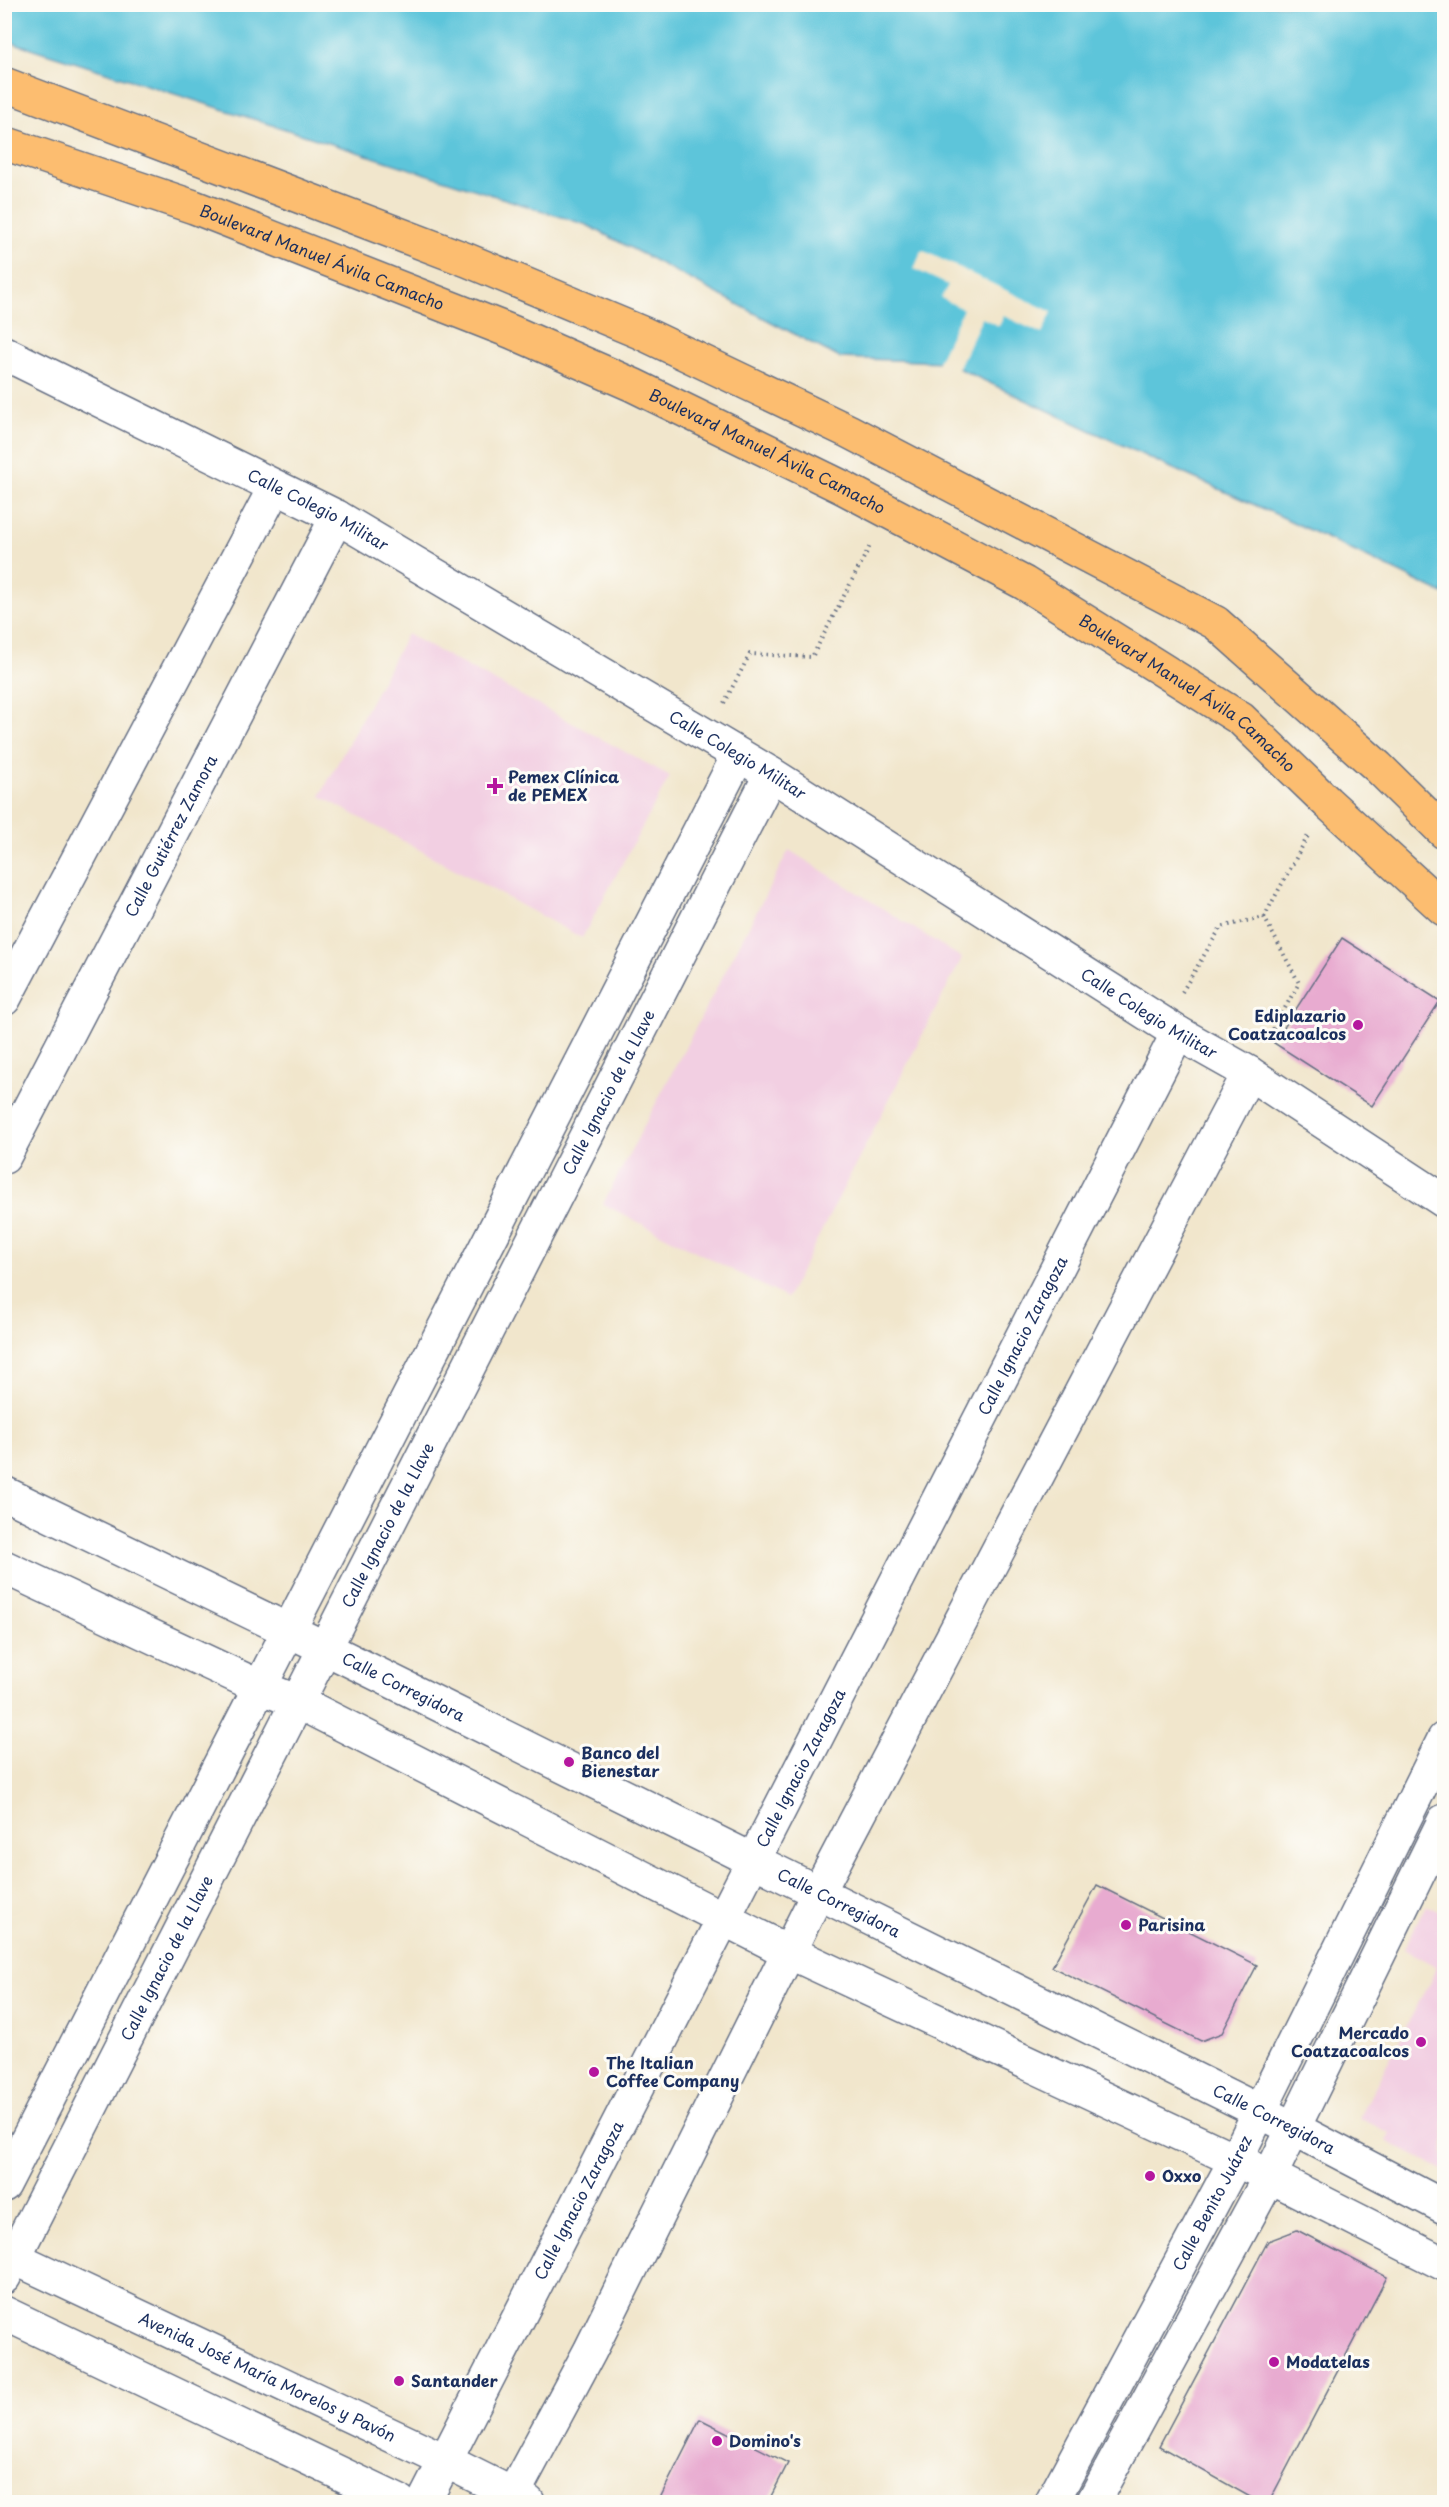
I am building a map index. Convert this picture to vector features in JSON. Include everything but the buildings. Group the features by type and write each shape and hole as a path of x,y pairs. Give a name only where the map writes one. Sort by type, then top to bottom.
{"main road":[{"path":"4,84 489,269 642,333 859,437 1216,623 1378,767 1444,832"},
{"name":"Boulevard Manuel Ávila Camacho","path":"4,143 194,207 512,332 633,385 888,512 1024,583 1241,719 1327,802 1444,909"}],"street":[{"name":"Calle Colegio Militar","path":"4,353 336,517 771,774 1170,1028 1249,1073 1444,1201"},
{"path":"4,999 275,487"},
{"name":"Calle Gutiérrez Zamora","path":"4,1157 336,517"},
{"path":"4,2184 738,756"},
{"name":"Calle Ignacio de la Llave","path":"8,2262 298,1702 771,774"},
{"name":"Calle Ignacio Zaragoza","path":"424,2502 755,1861 1170,1028"},
{"path":"516,2500 818,1893 1249,1073"},
{"name":"Calle Corregidora","path":"4,1492 325,1648 1293,2128 1444,2207"},
{"path":"4,1567 260,1687 298,1702 789,1952 1270,2176 1444,2264"},
{"name":"Calle Benito Juárez","path":"1052,2502 1236,2161 1444,1739"},
{"path":"1093,2502 1270,2176 1444,1821"},
{"name":"Avenida José María Morelos y Pavón","path":"8,2262 446,2462 516,2500"},
{"path":"4,2313 400,2502"}],"path":[{"path":"750,654 812,657 888,512"},
{"path":"1170,1028 1221,927 1264,918 1327,802"},
{"path":"1249,1073 1299,983 1264,918"}],"shaded area":[{"name":"Pemex Clínica de PEMEX","path":"407,634 670,776 582,938 320,796"},
{"path":"789,850 962,958 787,1298 603,1204"},
{"name":"Mercado Coatzacoalcos","path":"1426,1905 1444,1914 1444,2171 1386,2141 1390,2133 1359,2118 1437,1967 1404,1949"}],"water":[{"path":"5,4 1444,5 1444,594 945,362 840,358 587,225 5,40"}],"pier":[{"path":"922,250 1052,312 1042,334 1004,316 999,326 982,318 957,371 937,364 963,309 941,298 948,285 914,269"}],"place":[{"name":"Pemex Clínica de PEMEX","path":"495,786"},
{"name":"Ediplazario Coatzacoalcos","path":"1358,1025"},
{"name":"Banco del Bienestar","path":"569,1762"},
{"name":"Parisina","path":"1126,1925"},
{"name":"Mercado Coatzacoalcos","path":"1421,2042"},
{"name":"The Italian Coffee Company","path":"594,2072"},
{"name":"Oxxo","path":"1150,2176"},
{"name":"Modatelas","path":"1274,2362"},
{"name":"Santander","path":"399,2381"},
{"name":"Domino's","path":"717,2441"}]}
